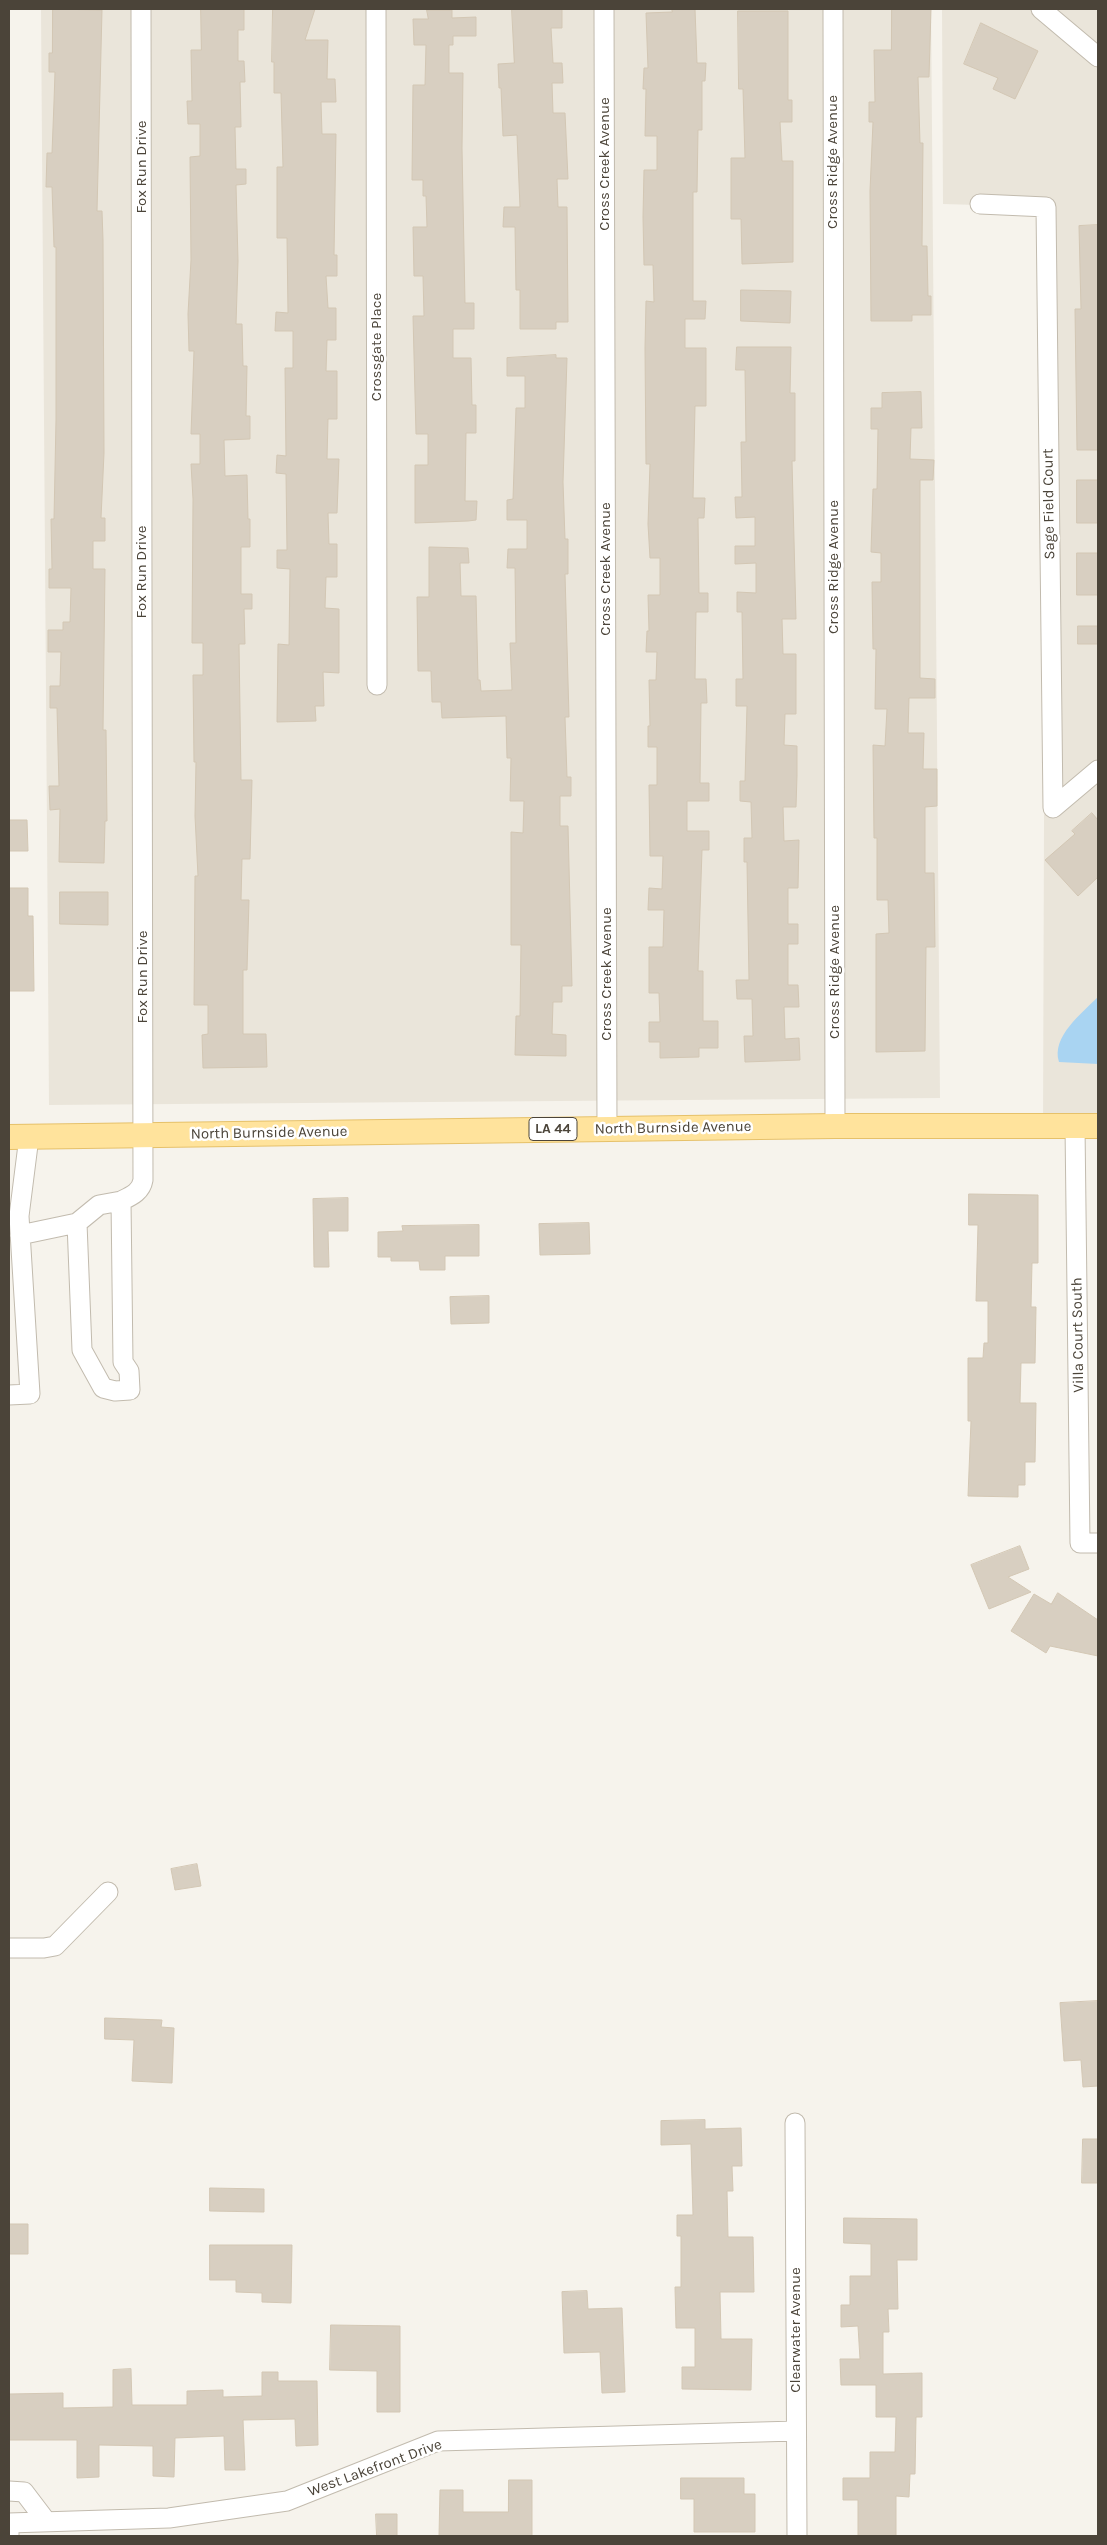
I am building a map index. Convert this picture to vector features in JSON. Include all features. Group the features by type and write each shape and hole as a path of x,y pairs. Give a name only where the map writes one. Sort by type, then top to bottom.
{"main road":[{"name":"North Burnside Avenue","path":"19,1137 835,1126 1087,1126"}],"street":[{"name":"Fox Run Drive","path":"121,1201 142,1187 143,1135 141,9"},
{"name":"Crossgate Place","path":"376,9 377,685"},
{"name":"Cross Creek Avenue","path":"604,9 607,1129"},
{"name":"Cross Ridge Avenue","path":"833,9 835,1126"},
{"path":"1041,9 1098,57"},
{"name":"Sage Field Court","path":"980,204 1046,207 1053,808 1098,770"},
{"name":"Villa Court South","path":"1087,1126 1089,1543"},
{"path":"9,1394 30,1394 20,1235 14,1216 19,1137"},
{"path":"20,1235 77,1223 99,1205 121,1201 123,1362 129,1371 130,1390 116,1391 103,1388 82,1350 77,1223"},
{"path":"9,1948 44,1948 55,1946 108,1892"},
{"name":"Clearwater Avenue","path":"795,2123 797,2536"},
{"name":"West Lakefront Drive","path":"9,2522 170,2518 287,2501 438,2441 796,2431"},
{"path":"9,2491 24,2492 46,2522"},
{"path":"9,2522 9,2536"}],"shaded area":[{"path":"41,9 931,9 940,1098 49,1105"},
{"path":"942,9 1098,9 1098,1126 1043,1126 1046,207 943,204"}],"water":[{"path":"1098,997 1098,1064 1059,1062 1059,1044 1064,1035 1077,1018"}],"building":[{"path":"53,9 102,10 97,211 102,211 103,240 104,453 101,518 105,518 105,541 93,541 93,569 105,569 103,730 106,730 107,821 105,821 104,863 59,862 60,809 50,810 49,786 59,786 57,708 50,708 50,686 60,686 61,652 48,652 48,630 63,630 63,622 70,622 71,588 49,588 49,569 52,569 51,519 54,519 56,420 56,247 54,247 52,187 46,187 47,153 52,153 55,72 49,72 49,53 52,53"},
{"path":"201,9 244,9 244,30 238,30 238,61 244,61 245,82 240,82 241,127 235,127 236,169 246,169 246,184 236,185 238,261 236,324 242,324 243,366 247,366 246,416 250,416 250,439 224,440 225,476 247,475 248,519 250,519 250,547 241,547 241,594 252,594 252,609 244,609 245,644 239,644 241,780 252,780 250,859 242,859 241,900 249,900 247,970 243,970 243,1034 266,1034 267,1067 203,1068 202,1035 208,1034 208,1005 194,1005 195,876 198,876 195,816 196,762 194,762 193,675 203,675 203,643 192,643 193,499 191,464 200,464 200,434 191,434 194,351 189,351 188,314 191,260 190,157 200,156 200,124 188,124 187,101 192,101 191,50 201,50"},
{"path":"273,9 315,9 305,40 328,40 327,79 335,79 336,102 321,102 322,134 336,134 334,255 337,255 337,276 326,276 328,308 336,308 336,340 327,340 326,371 337,371 337,419 328,419 327,459 339,459 337,513 328,513 329,544 337,544 337,577 326,577 325,608 339,609 339,673 323,672 324,706 315,706 316,721 277,722 278,644 289,645 290,569 277,568 277,550 287,550 286,474 276,473 277,455 286,456 285,368 293,368 293,331 275,331 276,312 288,313 287,238 277,238 277,167 283,167 281,93 274,93 274,62 272,62"},
{"path":"512,9 562,9 562,28 551,28 553,63 562,63 563,83 552,83 553,113 565,113 568,179 557,179 558,207 567,207 568,322 556,322 556,329 520,329 520,290 516,290 515,227 503,227 504,207 520,207 517,135 503,136 498,64 514,63"},
{"path":"672,9 695,9 697,63 706,63 705,81 702,81 702,130 698,130 697,192 693,192 693,301 706,301 705,319 685,319 685,348 706,348 706,406 695,406 693,498 705,498 704,518 698,518 699,593 708,593 708,612 696,612 695,679 706,679 707,703 701,703 700,783 709,783 709,801 687,801 687,831 709,831 709,850 702,850 698,971 703,971 703,1021 718,1021 718,1048 699,1048 699,1057 660,1058 660,1042 649,1042 649,1022 660,1022 659,993 649,993 649,947 663,947 664,910 648,910 649,888 662,889 663,856 650,856 649,785 657,785 657,747 648,747 648,726 650,726 649,680 656,680 657,652 646,652 647,631 649,631 648,595 660,595 660,558 650,558 648,524 650,464 646,464 646,301 654,302 653,265 644,265 643,217 644,170 657,170 657,136 645,136 646,89 643,89 644,68 648,68 646,13 672,12"},
{"path":"892,9 931,9 929,77 918,77 920,143 923,143 922,246 927,246 928,296 931,296 931,315 912,315 912,321 871,321 870,191 873,122 869,122 869,102 875,102 874,50 891,50"},
{"path":"427,10 452,10 452,18 476,17 476,36 453,36 453,45 449,45 449,73 463,73 462,148 465,303 474,303 474,329 453,329 453,358 471,358 472,405 476,405 476,433 466,433 465,501 477,501 476,520 415,523 415,465 428,465 428,434 416,434 413,316 424,316 423,276 414,276 413,227 427,227 426,196 423,196 423,180 412,180 413,85 425,85 426,45 414,45 413,19 428,19"},
{"path":"738,11 788,11 788,100 792,100 792,122 780,122 782,161 793,161 793,262 742,264 741,219 731,219 731,158 745,158 743,89 739,89"},
{"path":"981,23 1038,51 1015,99 993,89 998,78 964,64"},
{"path":"1098,225 1098,450 1077,450 1075,309 1081,309 1079,226"},
{"path":"741,290 791,291 790,323 741,321"},
{"path":"737,347 791,347 790,393 795,393 795,461 792,461 796,619 782,619 783,654 796,654 796,714 785,714 784,745 797,746 797,775 796,807 783,807 784,841 799,840 798,888 788,888 788,924 798,924 798,944 788,944 788,985 798,985 799,1007 784,1007 785,1039 799,1038 800,1060 745,1062 744,1036 753,1036 752,999 737,999 736,980 749,980 747,862 744,862 744,838 752,838 751,802 740,801 740,781 745,781 747,706 736,706 736,679 743,679 742,612 737,612 737,592 756,593 756,563 735,564 735,546 755,546 755,517 736,518 735,497 742,497 741,442 746,442 745,370 736,370"},
{"path":"556,355 556,358 567,358 563,482 565,539 568,539 568,574 565,574 569,717 565,717 567,777 571,777 571,796 560,796 560,826 568,826 572,986 562,986 562,1002 553,1002 552,1034 566,1035 566,1056 515,1055 516,1016 520,1016 521,945 511,945 511,832 523,833 524,801 510,801 511,758 507,758 506,716 442,718 441,702 432,702 431,671 418,671 417,597 429,597 429,547 468,548 469,563 460,563 461,596 476,596 478,680 480,680 481,691 512,690 510,643 516,643 515,568 507,568 508,549 527,549 527,520 507,520 507,500 513,499 516,408 525,408 525,376 507,376 507,358"},
{"path":"921,392 922,428 911,428 910,459 934,460 933,480 920,480 920,678 935,679 935,698 909,698 908,733 924,733 923,769 937,769 937,806 925,807 925,873 934,873 935,947 926,947 925,1051 876,1052 876,934 889,933 888,900 877,900 877,838 874,838 873,745 885,746 887,709 875,709 876,649 873,649 872,582 881,582 881,553 871,552 873,489 877,489 878,429 871,429 871,408 882,408 882,393"},
{"path":"1077,480 1098,480 1098,523 1077,523"},
{"path":"1077,553 1098,553 1098,595 1077,595"},
{"path":"1078,626 1098,626 1098,644 1078,644"},
{"path":"1092,813 1098,820 1098,877 1078,896 1045,860 1075,834 1072,831"},
{"path":"9,820 27,820 28,851 9,851"},
{"path":"9,888 28,888 28,916 33,916 34,991 9,991"},
{"path":"60,892 108,892 108,925 60,924"},
{"path":"969,1194 1038,1195 1038,1263 1032,1263 1031,1307 1036,1307 1035,1363 1021,1363 1020,1403 1036,1403 1035,1462 1025,1462 1025,1485 1018,1485 1018,1497 968,1496 971,1421 968,1421 968,1358 983,1358 984,1343 988,1343 988,1301 976,1301 978,1225 969,1225"},
{"path":"348,1198 348,1231 328,1231 329,1267 314,1267 313,1199"},
{"path":"589,1223 590,1254 540,1255 539,1224"},
{"path":"479,1225 479,1256 445,1256 445,1270 420,1270 419,1261 391,1261 391,1257 378,1257 378,1232 403,1231 402,1226"},
{"path":"489,1296 489,1323 451,1324 450,1297"},
{"path":"1020,1546 1029,1569 1008,1577 1031,1592 989,1609 971,1565"},
{"path":"1058,1593 1098,1620 1098,1656 1050,1646 1046,1653 1011,1631 1034,1594 1051,1604"},
{"path":"197,1864 201,1886 175,1890 171,1869"},
{"path":"1098,2001 1098,2086 1083,2087 1081,2060 1064,2061 1060,2003"},
{"path":"105,2018 162,2020 161,2027 174,2028 172,2083 132,2081 134,2040 105,2039"},
{"path":"705,2120 705,2129 741,2128 742,2166 732,2166 733,2191 727,2191 728,2237 753,2237 754,2292 720,2292 721,2339 752,2339 751,2390 682,2389 682,2367 695,2367 695,2328 676,2328 675,2287 681,2287 681,2236 677,2236 677,2215 693,2215 691,2144 661,2145 661,2121"},
{"path":"1083,2139 1098,2139 1098,2183 1082,2183"},
{"path":"210,2188 264,2189 264,2212 210,2211"},
{"path":"844,2218 917,2219 917,2260 897,2260 898,2309 888,2309 889,2332 883,2332 883,2374 922,2373 922,2417 916,2417 915,2474 910,2474 909,2497 896,2496 896,2536 858,2536 858,2500 843,2500 843,2478 870,2478 870,2452 895,2452 896,2417 876,2417 876,2385 841,2385 840,2359 860,2359 858,2326 841,2327 841,2305 850,2305 850,2276 871,2276 871,2244 844,2243"},
{"path":"9,2224 28,2224 28,2254 9,2254"},
{"path":"210,2245 292,2245 291,2303 262,2302 262,2293 236,2292 236,2280 210,2280"},
{"path":"587,2291 588,2309 622,2308 625,2392 602,2393 600,2352 564,2353 562,2292"},
{"path":"331,2325 400,2326 400,2412 377,2412 377,2371 330,2370"},
{"path":"131,2369 132,2405 187,2405 187,2391 223,2390 223,2397 262,2396 262,2372 278,2372 278,2381 317,2381 318,2445 296,2446 295,2419 243,2420 245,2470 225,2470 224,2436 175,2438 174,2477 153,2476 153,2446 99,2445 99,2477 77,2478 77,2440 9,2440 9,2394 63,2393 63,2408 113,2407 113,2370"},
{"path":"681,2478 744,2478 744,2494 755,2494 755,2532 694,2532 694,2499 681,2499"},
{"path":"509,2480 532,2480 532,2536 439,2536 440,2490 463,2490 463,2512 508,2512"},
{"path":"376,2514 397,2514 397,2536 377,2536"}]}
